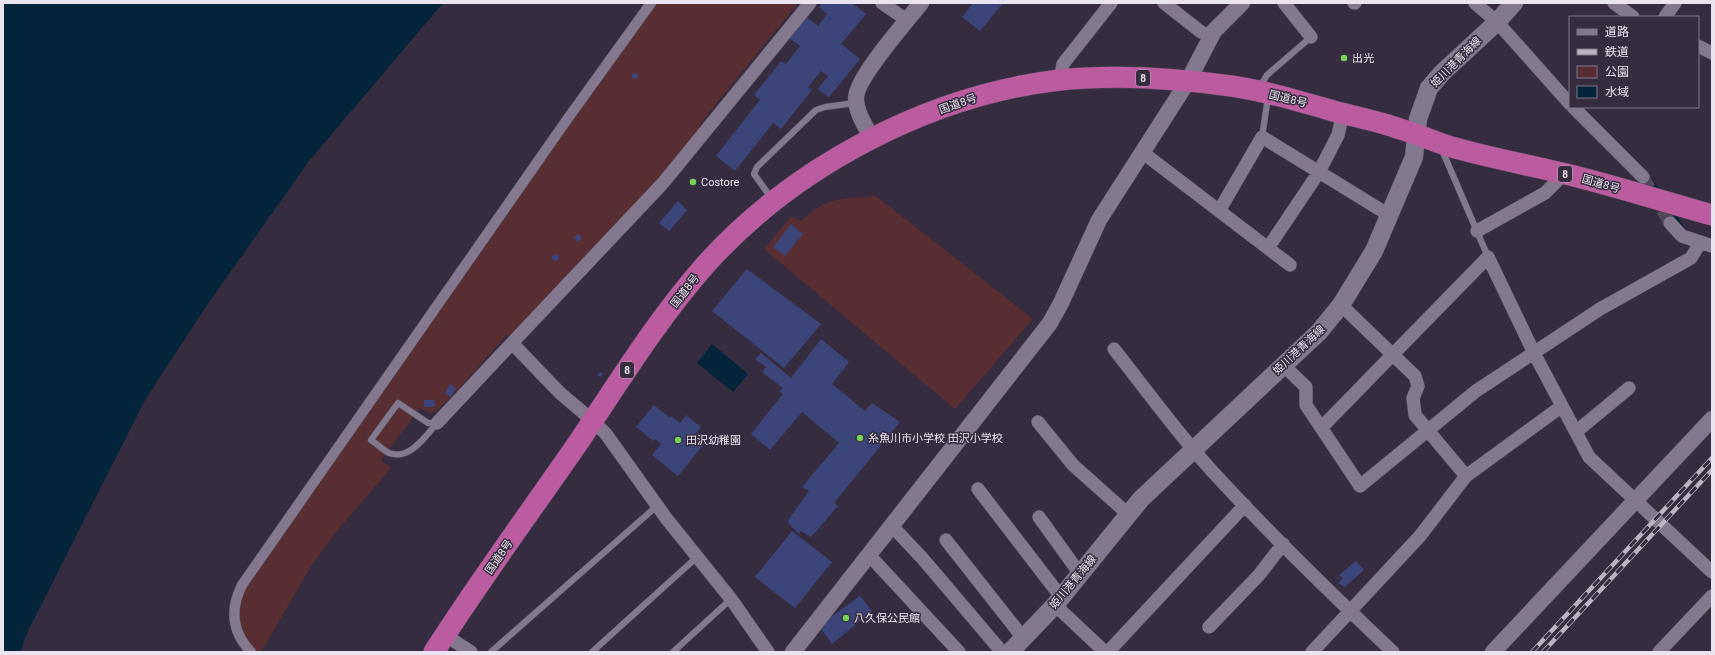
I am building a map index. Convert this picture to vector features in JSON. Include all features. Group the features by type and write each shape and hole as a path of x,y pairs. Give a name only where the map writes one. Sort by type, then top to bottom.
{"highway":[{"name":"国道8号","path":"440,643 593,421 639,351 688,285 738,231 773,201 838,158 872,138 910,121 964,101 1014,88 1060,80 1107,77 1188,81 1236,87 1387,125 1439,143 1501,160 1564,174 1712,215"}],"main road":[{"name":"姫川港青海線","path":"1010,652 1024,639 1058,601 1141,499 1319,332 1341,305 1374,251 1414,157 1421,109 1429,88 1442,72 1497,22 1514,3"}],"street":[{"path":"251,652 244,645 234,615 234,606 242,585 650,3"},
{"path":"437,423 663,183 810,3"},
{"path":"882,3 908,20"},
{"path":"872,138 862,119 857,103 856,97 862,79 920,3"},
{"path":"1060,80 1063,64 1112,3"},
{"path":"1164,3 1202,32 1212,36"},
{"path":"793,652 1050,323 1061,303 1099,220 1188,81 1212,36 1227,16 1242,3"},
{"path":"1284,3 1311,37"},
{"path":"1475,3 1497,22 1569,103"},
{"path":"1614,3 1632,16"},
{"path":"1666,16 1675,3"},
{"path":"1699,46 1712,52"},
{"path":"1574,108 1643,177"},
{"path":"1268,248 1318,172 1338,135 1342,114"},
{"path":"1219,211 1262,138 1389,215"},
{"path":"1142,152 1290,265"},
{"path":"1477,231 1545,193 1564,174"},
{"path":"1284,365 1306,387 1306,405 1360,486 1476,391 1600,309 1691,258 1706,244 1682,236 1670,223"},
{"path":"1322,427 1488,257 1534,352 1589,457 1712,572"},
{"path":"1341,305 1416,376 1418,386 1413,398 1415,415 1466,476"},
{"path":"512,343 560,393 606,434 658,505 731,599 763,649"},
{"path":"1114,349 1193,449 1245,505 1349,611 1393,652"},
{"path":"1576,431 1629,388"},
{"path":"1312,652 1420,536 1466,476 1562,406"},
{"path":"1493,652 1712,418"},
{"path":"1038,422 1073,465 1128,514"},
{"path":"978,489 1058,601 1105,652"},
{"path":"1108,652 1245,505"},
{"path":"1039,517 1080,574"},
{"path":"892,526 923,559 1002,652"},
{"path":"946,540 1024,639"},
{"path":"1209,627 1259,575 1283,544"},
{"path":"870,555 959,652"},
{"path":"1659,652 1712,596"},
{"path":"440,643 471,652"}],"lane":[{"path":"1262,138 1263,93 1267,75 1311,37"},
{"path":"773,201 754,174 757,167 816,110 825,107 857,103"},
{"path":"1439,143 1488,257"},
{"path":"398,403 428,423 437,423 414,448 405,454 398,455 390,453 371,440 398,403"},
{"path":"491,652 658,505"},
{"path":"592,652 697,556"},
{"path":"673,652 731,599"}],"green space":[{"path":"655,3 798,3 715,105 699,126 699,132 652,187 510,337 506,335 451,397 436,411 430,413 420,408 381,460 391,468 336,532 313,563 261,652 255,650 251,647 245,637 240,624 240,605 243,591 444,301"},
{"path":"876,196 1033,319 955,409 764,249 791,217 801,221 819,207 836,200"}],"water":[{"path":"3,3 443,3 309,161 207,305 145,400 28,631 20,652 3,652"},
{"path":"712,344 748,374 733,392 697,363"}],"building":[{"path":"822,3 852,3 866,14 841,44 860,59 829,97 818,89 828,76 821,71 808,87 812,90 781,129 773,123 735,171 716,156 760,100 754,95 781,61 786,64 800,46 788,37 805,16 818,26 827,14 819,7"},
{"path":"973,3 1003,3 980,31 962,17"},
{"path":"635,73 638,76 635,79 632,76"},
{"path":"678,201 687,210 669,231 659,223"},
{"path":"791,224 803,234 785,256 773,247"},
{"path":"578,234 582,238 578,242 574,238"},
{"path":"556,254 560,258 555,262 551,257"},
{"path":"747,269 821,324 784,368 712,311"},
{"name":"糸魚川市小学校 田沢小学校","path":"821,339 849,362 832,384 865,411 872,403 900,422 834,503 838,506 811,537 801,531 799,534 789,524 788,520 809,491 802,487 839,443 802,412 770,450 751,434 783,394 779,391 783,388 762,372 766,367 755,359 761,353 791,378"},
{"path":"600,372 603,374 601,377 598,375"},
{"path":"450,384 456,388 451,397 445,393"},
{"path":"424,400 434,400 435,407 424,407"},
{"name":"田沢幼稚園","path":"654,405 670,418 671,416 680,423 686,415 701,427 694,436 704,444 678,476 652,455 661,444 655,439 653,441 636,427"},
{"path":"792,531 832,562 795,608 755,577"},
{"path":"1356,561 1364,570 1345,587 1338,583 1343,578 1339,575"},
{"name":"八久保公民館","path":"860,596 872,611 832,644 819,626"}],"waterway":[{"path":"1647,175 1659,192"},
{"path":"1672,211 1684,231"}],"tunnel":[{"path":"1643,177 1670,223"}],"railway":[{"path":"1532,652 1712,458"},
{"path":"1543,652 1712,470"}],"place":[{"name":"出光","path":"1344,58"},
{"name":"Costore","path":"693,182"},
{"name":"糸魚川市小学校 田沢小学校","path":"860,438"},
{"name":"田沢幼稚園","path":"678,440"},
{"name":"八久保公民館","path":"846,618"}]}
